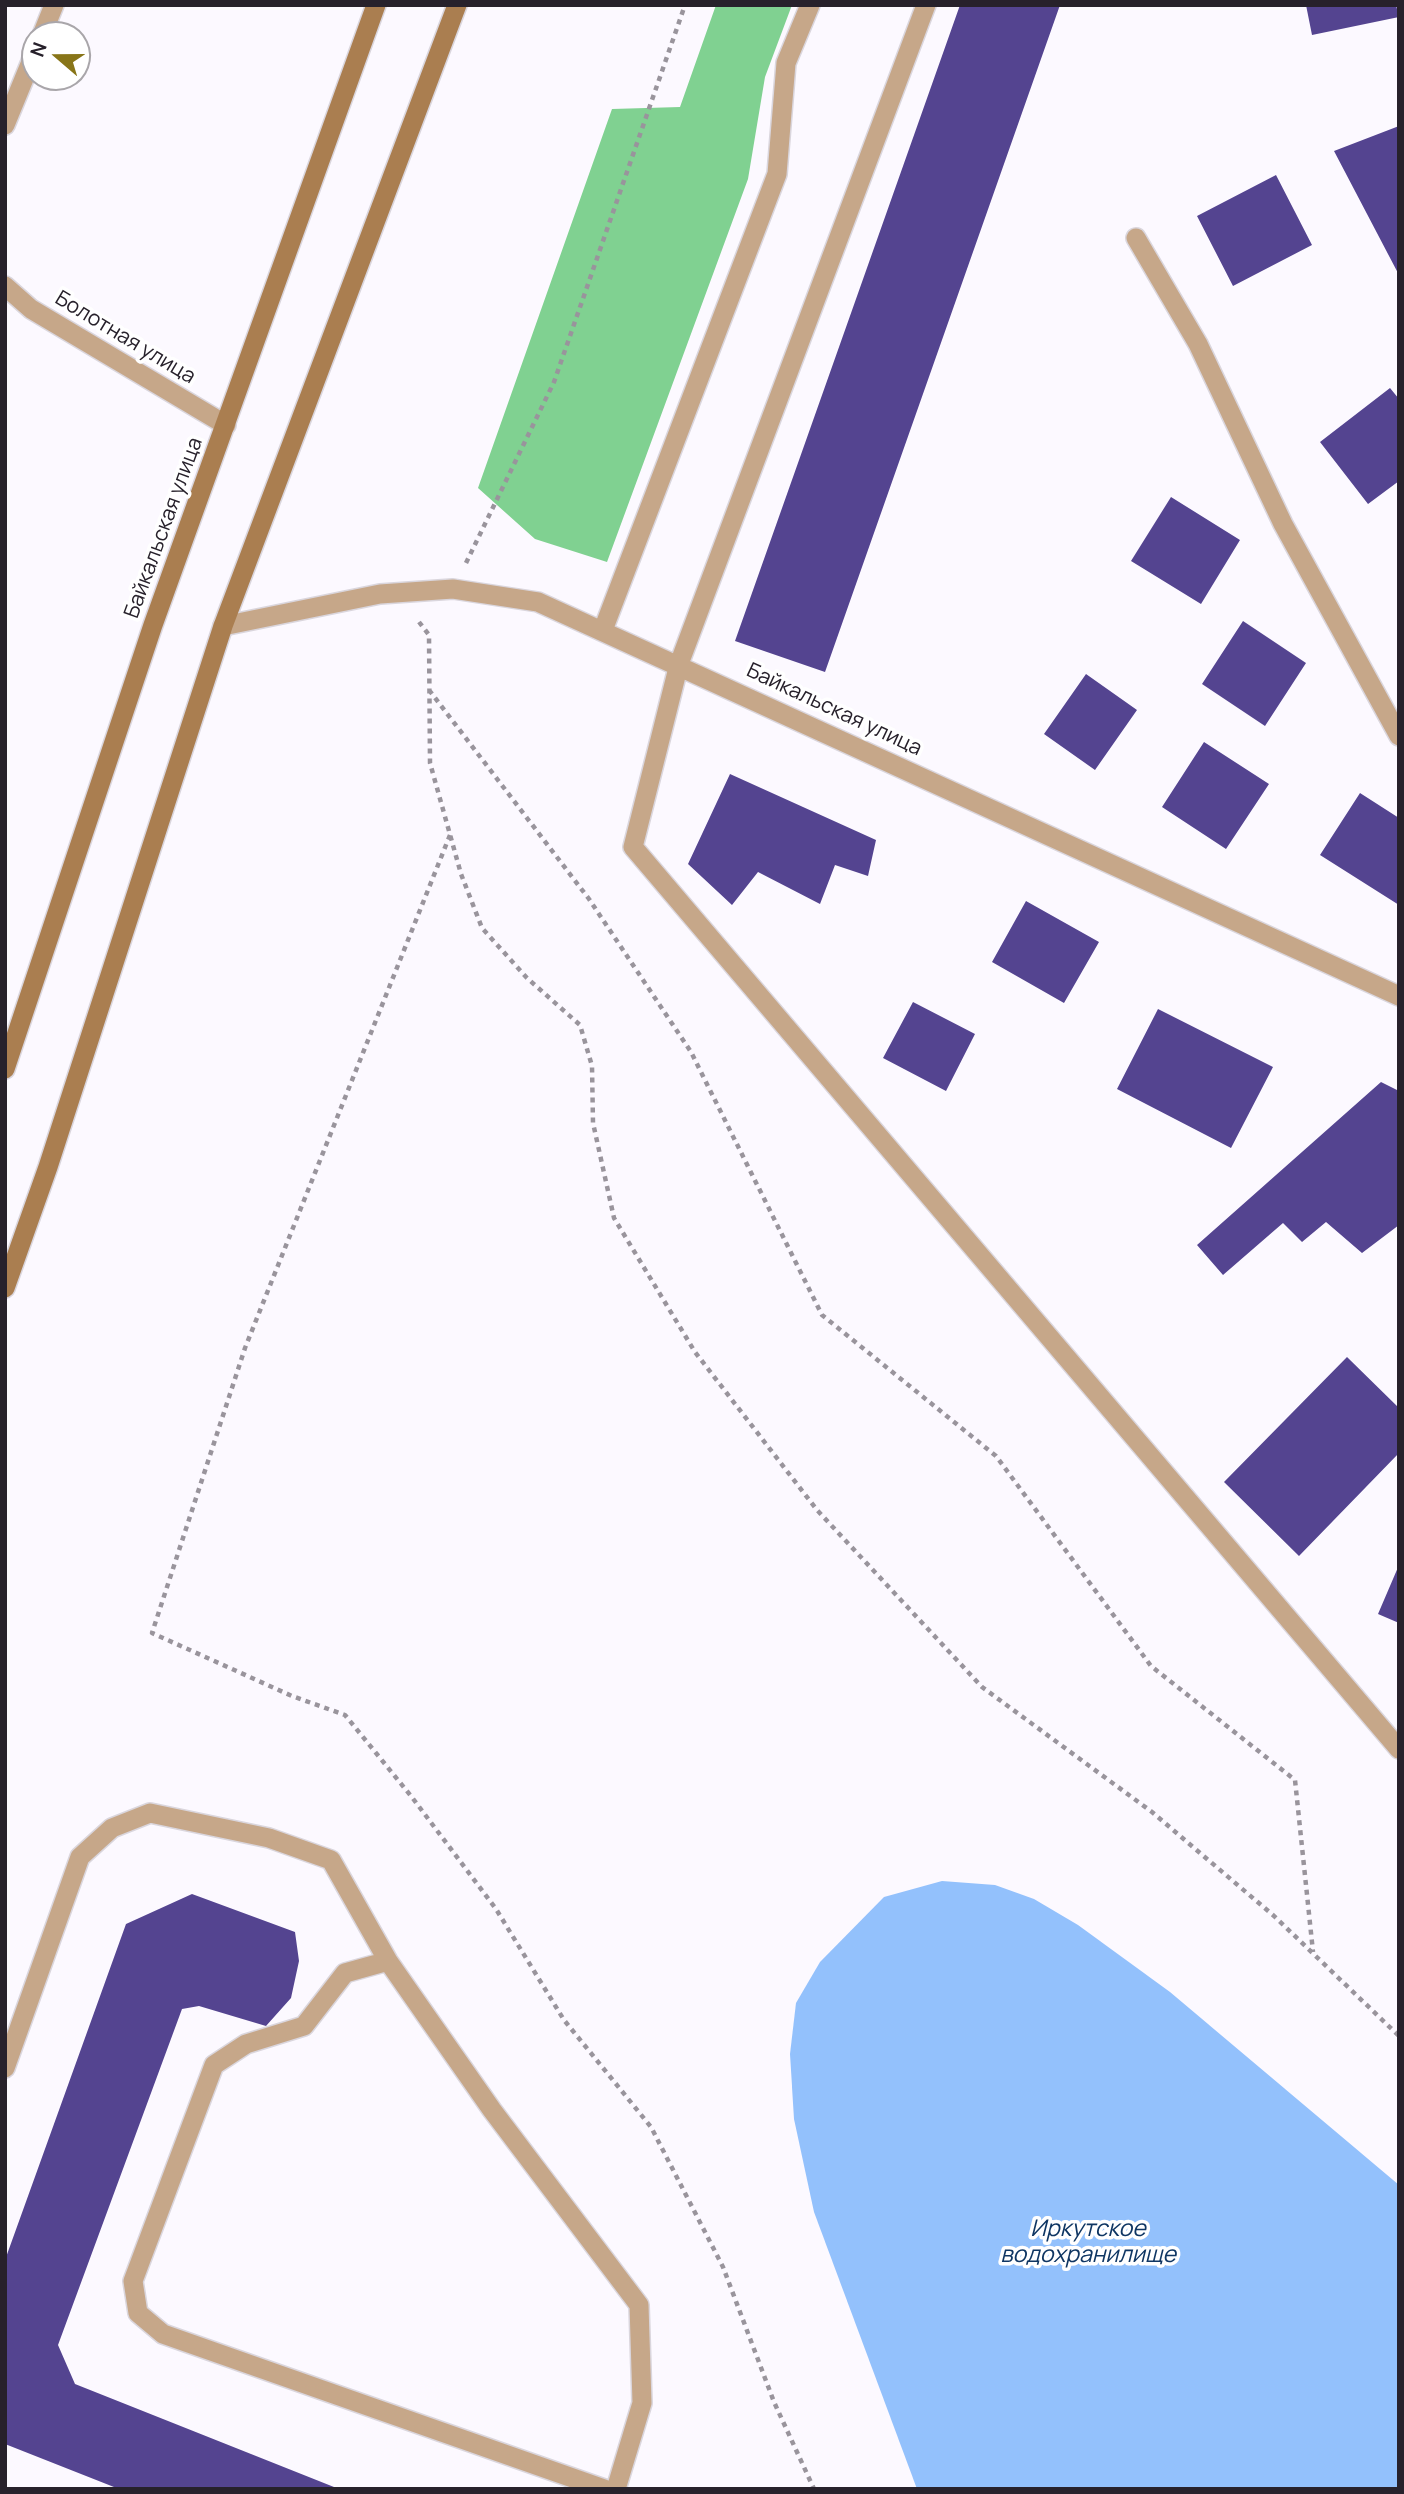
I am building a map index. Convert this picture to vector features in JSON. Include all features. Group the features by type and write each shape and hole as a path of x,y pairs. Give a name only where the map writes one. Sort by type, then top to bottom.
{"main road":[{"name":"Байкальская улица","path":"5,1069 153,625 376,5"},
{"path":"5,1288 48,1167 223,626 457,5"}],"street":[{"path":"603,630 777,174 786,63 810,5"},
{"path":"926,5 678,664 633,847 1399,1749"},
{"path":"5,125 21,86"},
{"path":"1136,238 1198,344 1283,524 1399,736"},
{"name":"Болотная улица","path":"5,286 31,309 226,425"},
{"name":"Байкальская улица","path":"223,626 380,594 453,589 538,601 1399,996"},
{"path":"5,2068 80,1857 112,1828 150,1812 268,1838 331,1860 388,1961 492,2110 639,2305 642,2403 616,2489"},
{"path":"388,1961 345,1973 304,2026 246,2044 214,2065 133,2281 138,2313 163,2334 604,2489"}],"path":[{"path":"453,589 554,382 685,5"},
{"path":"380,594 408,609 429,635 430,763 461,874 482,928 527,978 580,1025 592,1066 593,1123 614,1218 695,1352 817,1510 982,1687 1152,1812 1313,1953 1399,2036"},
{"path":"429,690 589,899 691,1052 822,1315 996,1456 1151,1666 1295,1780 1313,1953"},
{"path":"450,835 245,1348 152,1633 292,1696 345,1715 411,1796 496,1909 564,2020 651,2127 723,2267 774,2402 814,2489"}],"green space":[{"path":"716,5 792,5 765,77 748,179 607,562 535,539 478,488 612,109 680,107"}],"water":[{"name":"Иркутское водохранилище","path":"942,1881 995,1885 1034,1899 1078,1925 1170,1992 1399,2185 1399,2489 917,2489 814,2212 794,2119 790,2054 796,2003 820,1962 884,1897"}],"building":[{"path":"960,5 1060,5 825,672 735,641"},
{"path":"1306,5 1396,5 1399,17 1312,35"},
{"path":"1399,126 1399,275 1334,151"},
{"path":"1276,175 1312,245 1233,286 1197,216"},
{"path":"1390,388 1399,399 1399,481 1368,504 1320,442"},
{"path":"1171,497 1240,540 1201,604 1131,561"},
{"path":"1243,621 1306,663 1265,726 1202,684"},
{"path":"1086,674 1137,710 1095,770 1044,734"},
{"path":"1204,742 1269,784 1226,849 1162,807"},
{"path":"730,774 876,840 868,876 835,865 820,904 758,872 732,905 688,864"},
{"path":"1360,793 1399,818 1399,905 1320,855"},
{"path":"1026,901 1099,942 1064,1003 992,962"},
{"path":"913,1002 975,1034 946,1091 883,1058"},
{"path":"1158,1009 1273,1067 1231,1148 1117,1089"},
{"path":"1381,1082 1399,1091 1399,1225 1362,1253 1326,1222 1302,1242 1283,1223 1223,1275 1197,1245"},
{"path":"1347,1357 1399,1408 1399,1453 1299,1556 1224,1482"},
{"path":"1399,1565 1399,1623 1378,1614"},
{"path":"192,1894 295,1932 299,1961 291,1998 266,2026 199,2006 182,2009 58,2345 75,2384 339,2489 119,2489 5,2444 5,2260 126,1924"}]}
